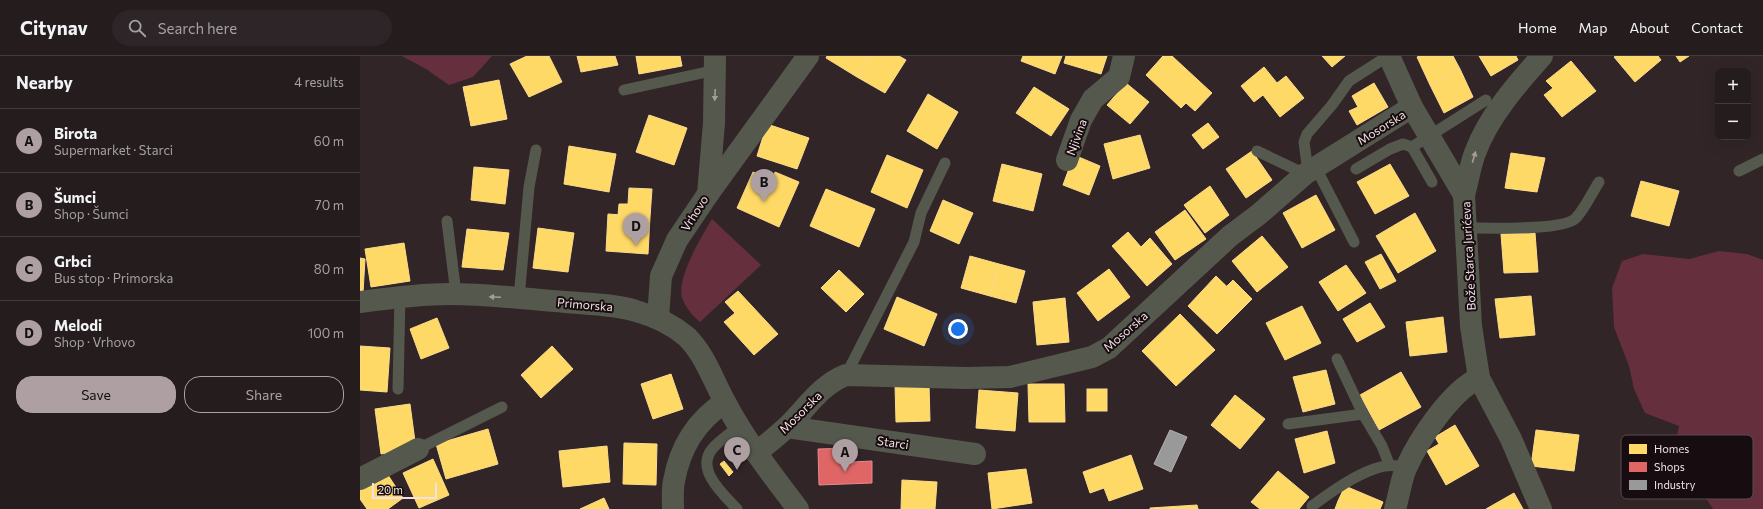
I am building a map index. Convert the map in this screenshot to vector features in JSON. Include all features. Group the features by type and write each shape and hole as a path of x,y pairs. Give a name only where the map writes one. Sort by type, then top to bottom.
{"street":[{"path":"708,194 808,56"},
{"name":"Njivina","path":"1068,160 1080,120 1093,99 1119,77 1124,56"},
{"name":"Bože Starca Jurićeva","path":"1388,56 1412,107 1421,142 1464,195 1467,228 1467,264 1471,326 1479,378 1511,439 1541,509"},
{"path":"1464,195 1475,152 1492,121 1516,85 1542,56"},
{"name":"Vrhovo","path":"658,318 661,276 677,240 708,194 714,123 715,63"},
{"name":"Mosorska","path":"756,453 787,427 812,399 837,379 846,375 967,378 1010,377 1092,357 1109,348 1230,236 1258,215 1310,171 1412,107"},
{"name":"Primorska","path":"360,302 400,296 456,294 618,307 635,310 658,318 687,338 706,363 725,402 756,453 798,509"},
{"path":"1395,509 1398,466 1454,396 1468,383 1479,378"},
{"path":"672,508 673,482 683,450 694,430 710,412 725,402"},
{"name":"Starci","path":"787,427 975,454"},
{"path":"360,479 418,450"}],"lane":[{"path":"1354,242 1310,171 1304,142 1307,134 1332,106 1349,81 1388,56"},
{"path":"624,90 715,63"},
{"path":"1356,169 1390,149 1403,144 1421,142 1486,100"},
{"path":"1421,142 1432,182"},
{"path":"519,298 529,187 536,150"},
{"path":"1257,151 1310,171"},
{"path":"1739,171 1763,159"},
{"path":"846,375 914,242 921,213 945,163"},
{"path":"1467,228 1522,228 1560,224 1575,219 1599,182"},
{"path":"447,221 456,294"},
{"path":"398,389 400,296"},
{"path":"1312,506 1339,486 1366,473 1398,466 1382,446 1363,414 1337,359"},
{"path":"418,450 502,408"},
{"path":"1288,424 1363,414"},
{"path":"737,509 711,479 708,470 708,458 713,448 739,426"}],"shaded area":[{"path":"402,56 492,56 473,77 449,85 426,69"},
{"path":"712,219 761,265 700,322 690,312 683,300 681,292 682,282 690,259"},
{"path":"1719,251 1747,254 1763,260 1763,509 1713,509 1706,499 1753,499 1753,435 1677,435 1679,426 1645,413 1634,389 1629,366 1614,327 1612,288 1622,261 1643,254 1689,259"}],"building: Homes":[{"path":"527,56 549,56 562,82 529,97 510,64"},
{"path":"577,56 615,56 618,65 581,72"},
{"path":"636,56 680,56 682,66 639,74"},
{"path":"827,56 870,56 857,77 826,58"},
{"path":"870,56 899,56 906,60 885,93 857,77"},
{"path":"1023,56 1062,56 1055,74 1021,61"},
{"path":"1066,56 1107,56 1101,74 1064,63"},
{"path":"1163,56 1172,56 1212,93 1195,111 1186,103 1181,108 1146,75"},
{"path":"1322,56 1345,56 1332,67"},
{"path":"1453,56 1460,69 1430,85 1417,57"},
{"path":"1479,56 1516,56 1518,60 1491,76"},
{"path":"1658,56 1661,60 1635,82 1614,57"},
{"path":"1676,56 1689,56 1680,62"},
{"path":"1571,61 1596,91 1562,117 1544,95 1553,88 1546,81"},
{"path":"1264,67 1277,83 1286,76 1304,98 1280,117 1263,95 1254,102 1241,86"},
{"path":"1460,69 1473,97 1444,113 1430,85"},
{"path":"499,80 507,119 471,126 463,87"},
{"path":"1126,83 1149,102 1130,124 1107,105"},
{"path":"1374,83 1388,107 1357,125 1349,111 1358,107 1352,96"},
{"path":"1034,87 1069,109 1051,136 1016,113"},
{"path":"928,94 958,112 937,149 907,131"},
{"path":"649,115 687,128 674,165 636,152"},
{"path":"1208,123 1219,137 1203,149 1192,135"},
{"path":"767,124 809,138 797,169 757,156"},
{"path":"1140,135 1150,168 1113,179 1104,144"},
{"path":"569,146 616,154 609,192 564,184"},
{"path":"1252,151 1272,180 1246,198 1226,169"},
{"path":"1511,153 1545,158 1537,192 1505,188"},
{"path":"887,155 923,170 907,208 871,192"},
{"path":"1074,155 1100,166 1089,195 1063,185"},
{"path":"1002,164 1042,174 1033,211 993,201"},
{"path":"1390,164 1409,196 1375,214 1357,182"},
{"path":"474,167 509,170 505,204 471,200"},
{"path":"753,172 772,180 775,172 799,182 779,227 737,208"},
{"path":"1641,181 1679,191 1669,226 1631,216"},
{"path":"1210,186 1229,215 1205,233 1184,205"},
{"path":"629,188 652,189 650,217 618,215 619,204 628,204"},
{"path":"826,189 875,209 859,247 810,226"},
{"path":"1316,195 1335,230 1302,248 1283,213"},
{"path":"943,200 973,213 959,244 930,231"},
{"path":"1185,210 1206,239 1175,260 1155,232"},
{"path":"1415,213 1436,251 1398,273 1376,236"},
{"path":"608,214 650,217 648,254 606,251"},
{"path":"538,228 574,233 568,272 533,268"},
{"path":"467,229 509,233 503,270 462,267"},
{"path":"1128,232 1141,247 1150,238 1172,264 1147,286 1112,246"},
{"path":"1535,233 1538,272 1504,273 1501,234"},
{"path":"1262,236 1288,267 1257,292 1232,261"},
{"path":"404,243 410,281 371,287 365,249"},
{"path":"1381,254 1396,281 1380,289 1365,262"},
{"path":"970,256 999,264 990,296 961,288"},
{"path":"360,258 365,259 363,293 360,293"},
{"path":"999,264 1025,271 1016,303 990,296"},
{"path":"1346,265 1366,293 1338,311 1319,282"},
{"path":"1109,269 1130,297 1098,321 1077,293"},
{"path":"839,270 864,294 846,312 821,288"},
{"path":"1216,276 1246,305 1217,334 1188,306"},
{"path":"1233,280 1252,299 1246,305 1227,286"},
{"path":"738,291 778,334 754,355 724,322 735,313 725,302"},
{"path":"1531,296 1535,335 1500,338 1495,299"},
{"path":"897,297 937,314 924,346 884,329"},
{"path":"1065,298 1069,342 1037,345 1033,302"},
{"path":"1370,303 1385,327 1357,342 1343,319"},
{"path":"1302,306 1321,343 1285,360 1266,323"},
{"path":"1180,314 1215,350 1176,386 1142,351"},
{"path":"1443,317 1447,352 1410,356 1406,322"},
{"path":"437,318 449,348 421,359 410,329"},
{"path":"360,346 390,348 387,392 360,390"},
{"path":"552,346 573,369 541,398 521,375"},
{"path":"1326,370 1335,404 1303,412 1293,377"},
{"path":"1401,372 1421,407 1379,430 1360,395"},
{"path":"671,374 683,409 653,419 641,384"},
{"path":"929,384 930,421 896,422 895,385"},
{"path":"1028,384 1064,384 1065,422 1029,422"},
{"path":"1087,389 1107,389 1107,411 1087,411"},
{"path":"979,390 1018,393 1015,431 976,428"},
{"path":"1235,395 1265,419 1240,449 1211,425"},
{"path":"410,404 416,449 381,454 375,409"},
{"path":"1455,425 1479,466 1446,485 1427,451 1439,444 1435,437"},
{"path":"488,429 498,464 446,479 436,444"},
{"path":"1536,430 1579,435 1574,471 1531,466"},
{"path":"1327,431 1335,463 1304,473 1295,439"},
{"path":"624,443 657,444 656,485 623,484"},
{"path":"607,446 610,482 563,487 559,451"},
{"path":"1131,455 1143,489 1109,501 1104,488 1090,493 1083,472"},
{"path":"433,459 449,495 419,508 403,473"},
{"path":"724,461 733,472 729,476 720,464"},
{"path":"1026,469 1032,503 992,509 988,473"},
{"path":"1278,471 1309,497 1299,509 1260,509 1251,502"},
{"path":"386,472 403,498 388,509 367,509 360,499 360,490"},
{"path":"902,480 937,482 935,509 901,509"},
{"path":"1345,486 1383,502 1380,509 1356,509 1338,501"},
{"path":"1514,493 1523,509 1486,509"},
{"path":"604,498 609,509 580,509"},
{"path":"1338,501 1356,509 1335,509"},
{"path":"1197,505 1198,509 1150,509 1150,508"}],"building: Shops":[{"path":"851,448 852,462 872,461 872,483 819,485 818,449"}],"building: Industry":[{"path":"1170,430 1187,437 1171,472 1154,464"}],"place":[{"name":"Šumci","path":"764,202"},
{"name":"Melodi","path":"636,246"},
{"name":"Grbci","path":"737,470"},
{"name":"Birota","path":"845,472"}]}
